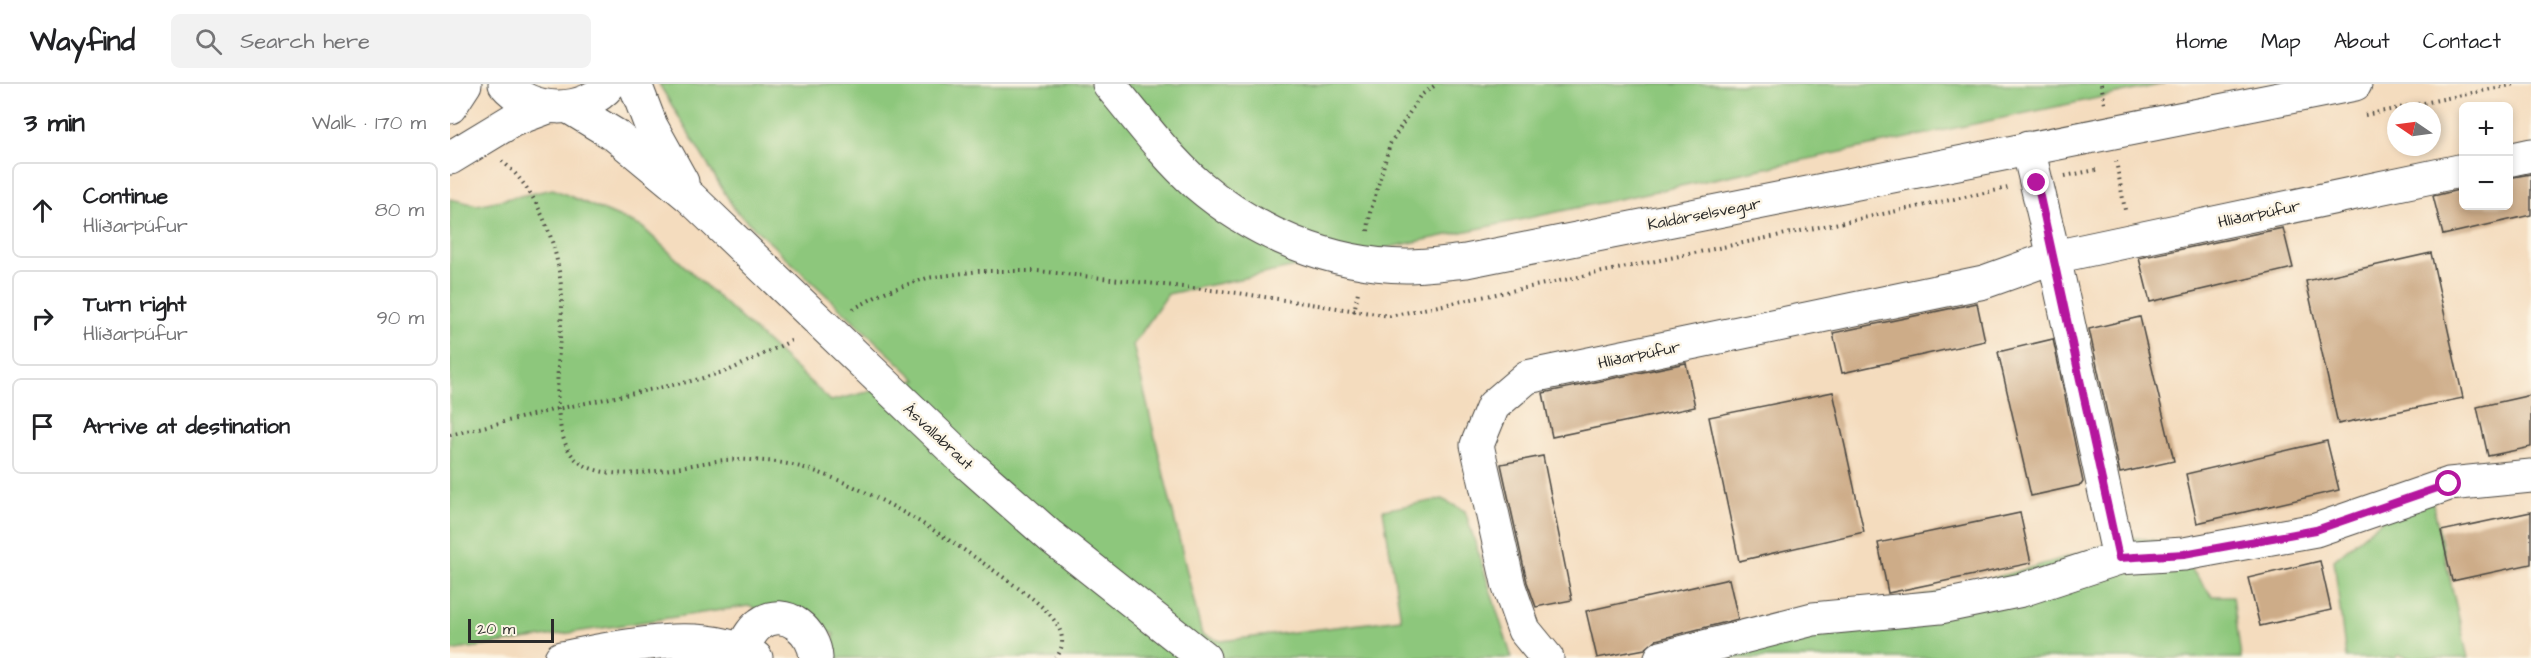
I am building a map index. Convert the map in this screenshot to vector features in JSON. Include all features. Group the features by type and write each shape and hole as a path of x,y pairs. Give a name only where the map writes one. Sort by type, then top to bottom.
{"street":[{"path":"450,107 465,84"},
{"name":"Ásvallabraut","path":"505,84 527,101 558,107 615,135 690,197 965,461 1050,536 1204,658"},
{"path":"450,158 513,120 590,100 610,84"},
{"name":"Ásvallabraut","path":"635,84 651,126 690,197"},
{"name":"Kaldárselsvegur","path":"1109,84 1196,182 1236,215 1277,237 1364,262 1407,266 1466,261 2355,84"},
{"path":"2028,148 2119,558"},
{"path":"2513,159 2531,155"},
{"name":"Hlíðarþúfur","path":"1547,658 1524,630 1509,587 1477,445 1493,406 1527,377 1984,282 2054,257 2459,171"},
{"path":"1661,658 1813,619 1940,607 2022,590 2119,558 2184,554 2316,530 2449,484 2531,476"},
{"path":"561,658 619,647 680,641 726,646 748,654 759,624 782,619 800,624 810,634 815,645 816,658"}],"path":[{"path":"1354,312 1364,262 1370,213 1390,144 1420,96 1437,84"},
{"path":"494,155 526,184 538,207 558,265 562,298 557,409 566,445 579,463 601,472 629,473 726,460 768,460 816,470 862,490 925,526 1007,580 1048,611 1062,632 1062,649 1056,658"},
{"path":"450,435 557,409 692,381 730,370 799,337"}],"green space":[{"path":"659,84 2164,84 1168,294 1133,345 1202,635 1221,641 1401,619 1383,510 1442,499 1465,511 1512,658 832,658 834,634 748,606 450,651 450,199 477,205 553,189 642,227 831,401 917,380 735,210"},
{"path":"2432,500 2468,658 2411,658 2398,655 2396,658 2346,658 2334,560 2388,515"},
{"path":"2130,537 2171,543 2212,596 2233,596 2241,658 1655,658 1954,589"}],"building":[{"path":"2531,174 2531,215 2443,235 2433,196 2459,190 2459,210 2513,210 2513,177"},
{"path":"2283,228 2293,268 2150,302 2139,258"},
{"path":"2431,253 2463,398 2338,424 2306,281"},
{"path":"1977,303 1985,341 1842,373 1833,333"},
{"path":"2140,317 2174,461 2120,473 2089,329"},
{"path":"2053,339 2083,482 2081,485 2031,496 1998,352"},
{"path":"1686,363 1695,407 1552,437 1543,393"},
{"path":"1833,392 1864,532 1739,561 1709,417"},
{"path":"2531,395 2531,447 2488,456 2477,407"},
{"path":"2327,441 2339,490 2197,523 2186,474"},
{"path":"1543,456 1572,600 1536,607 1527,582 1501,464"},
{"path":"2531,512 2531,564 2452,581 2441,531"},
{"path":"2020,513 2031,563 1888,593 1878,543"},
{"path":"2320,561 2331,610 2260,626 2248,578"},
{"path":"1729,579 1738,619 1656,640 1645,649 1597,658 1586,611"}],"route":[{"path":"2037,183 2119,558 2184,554 2316,530 2449,484"}]}
